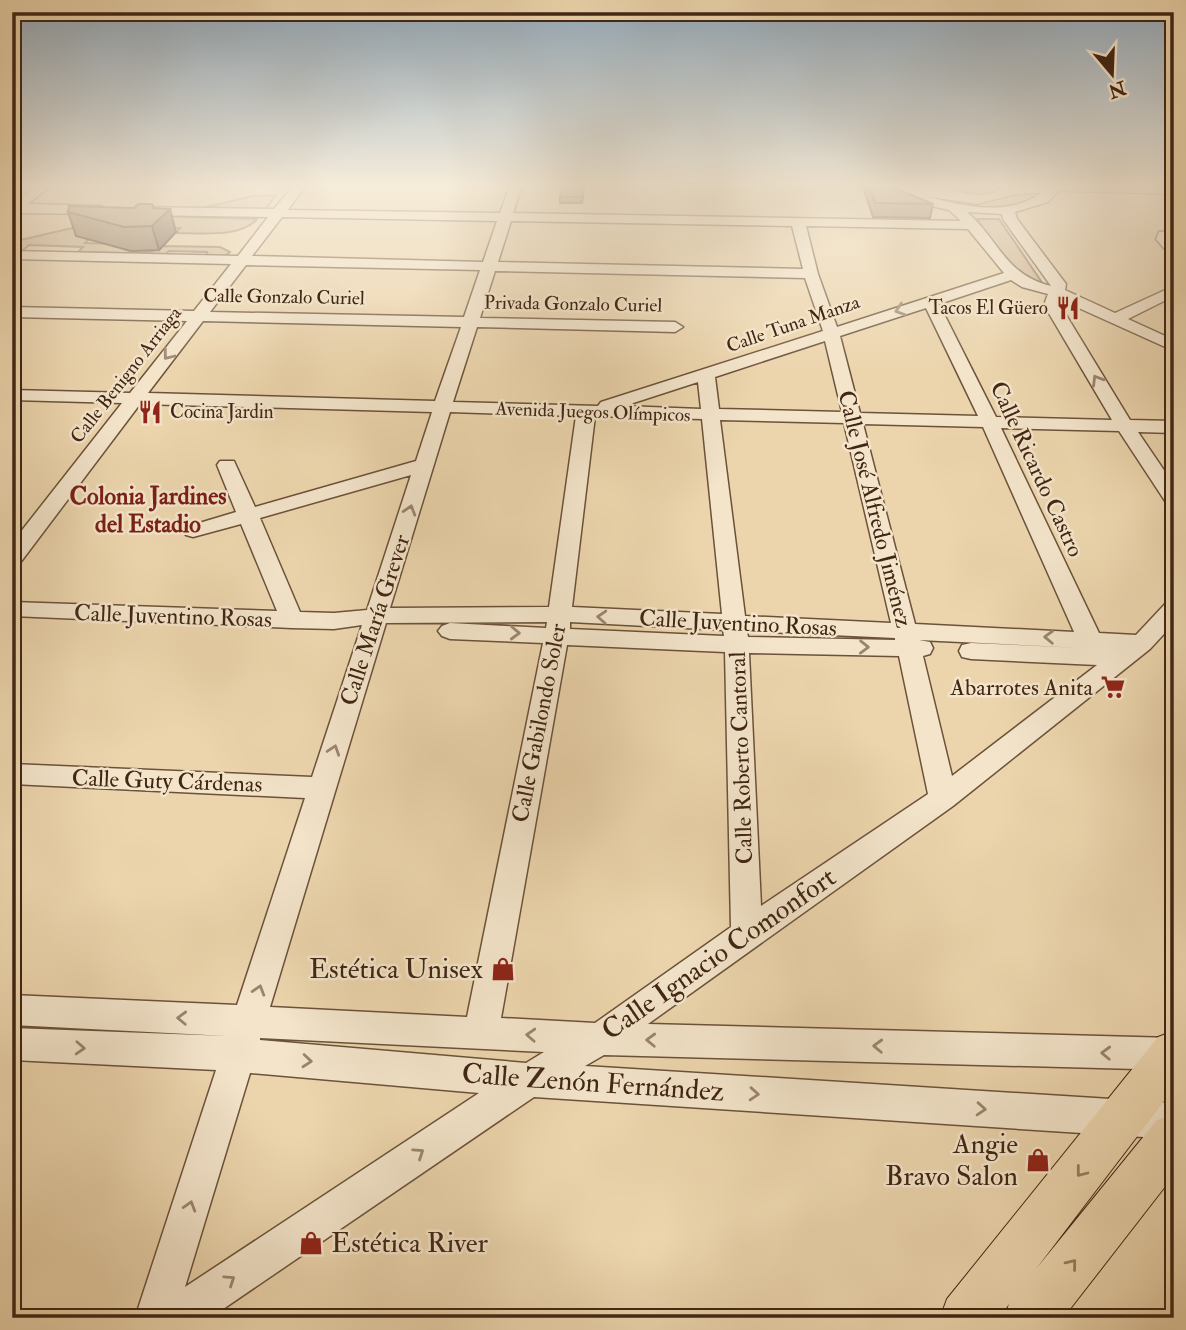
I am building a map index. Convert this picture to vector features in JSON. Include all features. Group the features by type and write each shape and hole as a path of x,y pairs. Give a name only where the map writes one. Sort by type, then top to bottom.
{"main road":[{"path":"966,1318 1173,1054"},
{"path":"1030,1318 1174,1138"}],"street":[{"name":"Calle Benigno Arriaga","path":"12,558 253,247"},
{"name":"Calle María Grever","path":"155,1318 495,247"},
{"name":"Calle José Alfredo Jiménez","path":"804,247 831,332 907,639 943,798"},
{"path":"990,247 1013,275 1027,284 1055,291 1174,346"},
{"path":"1031,247 1059,284 1052,304 1121,420 1174,499"},
{"path":"12,255 811,274"},
{"name":"Calle Tuna Manza","path":"586,412 1013,275"},
{"path":"1115,319 1174,290"},
{"name":"Calle Ricardo Castro","path":"930,300 987,416 1112,649"},
{"name":"Calle Gonzalo Curiel","path":"12,312 470,322"},
{"name":"Privada Gonzalo Curiel","path":"470,322 675,327"},
{"name":"Calle Roberto Cantoral","path":"706,375 736,634 747,933"},
{"name":"Avenida Juegos Olímpicos","path":"12,384 139,393 444,402 623,401 710,409"},
{"name":"Avenida Juegos Olímpicos","path":"12,395 139,393"},
{"name":"Avenida Juegos Olímpicos","path":"444,402 586,412 710,409 1121,420 1174,426"},
{"name":"Calle Gabilondo Soler","path":"481,1033 558,625 586,412"},
{"name":"Avenida Juegos Olímpicos","path":"1121,420 1174,415"},
{"path":"227,465 292,620"},
{"path":"193,531 424,465"},
{"name":"Calle Ignacio Comonfort","path":"174,1318 529,1080 600,1039 747,933 943,798 1112,649 1174,608"},
{"name":"Calle Juventino Rosas","path":"12,610 292,620 558,625 1112,649"},
{"name":"Calle Guty Cárdenas","path":"12,774 322,788"},
{"name":"Calle Zenón Fernández","path":"12,1010 243,1038 529,1080 1174,1121"},
{"name":"Calle Zenón Fernández","path":"12,1044 481,1033 600,1039 1173,1054"}],"shaded area":[{"path":"12,247 27,247 22,251 12,251"},
{"path":"83,247 128,247 126,250 150,252 161,247 220,247 230,252 225,256 206,256 207,252 169,251 165,254 78,252"},
{"path":"995,247 1018,247 1043,284 1011,272"}],"place":[{"name":"Tacos El Güero","path":"1068,308"},
{"name":"Cocina Jardin","path":"150,412"},
{"name":"Abarrotes Anita","path":"1113,687"},
{"name":"Estética Unisex","path":"503,969"},
{"name":"Angie Bravo Salon","path":"1038,1160"},
{"name":"Estética River","path":"311,1243"}],"district":[{"name":"Colonia Jardines del Estadio","path":"148,510"}]}
